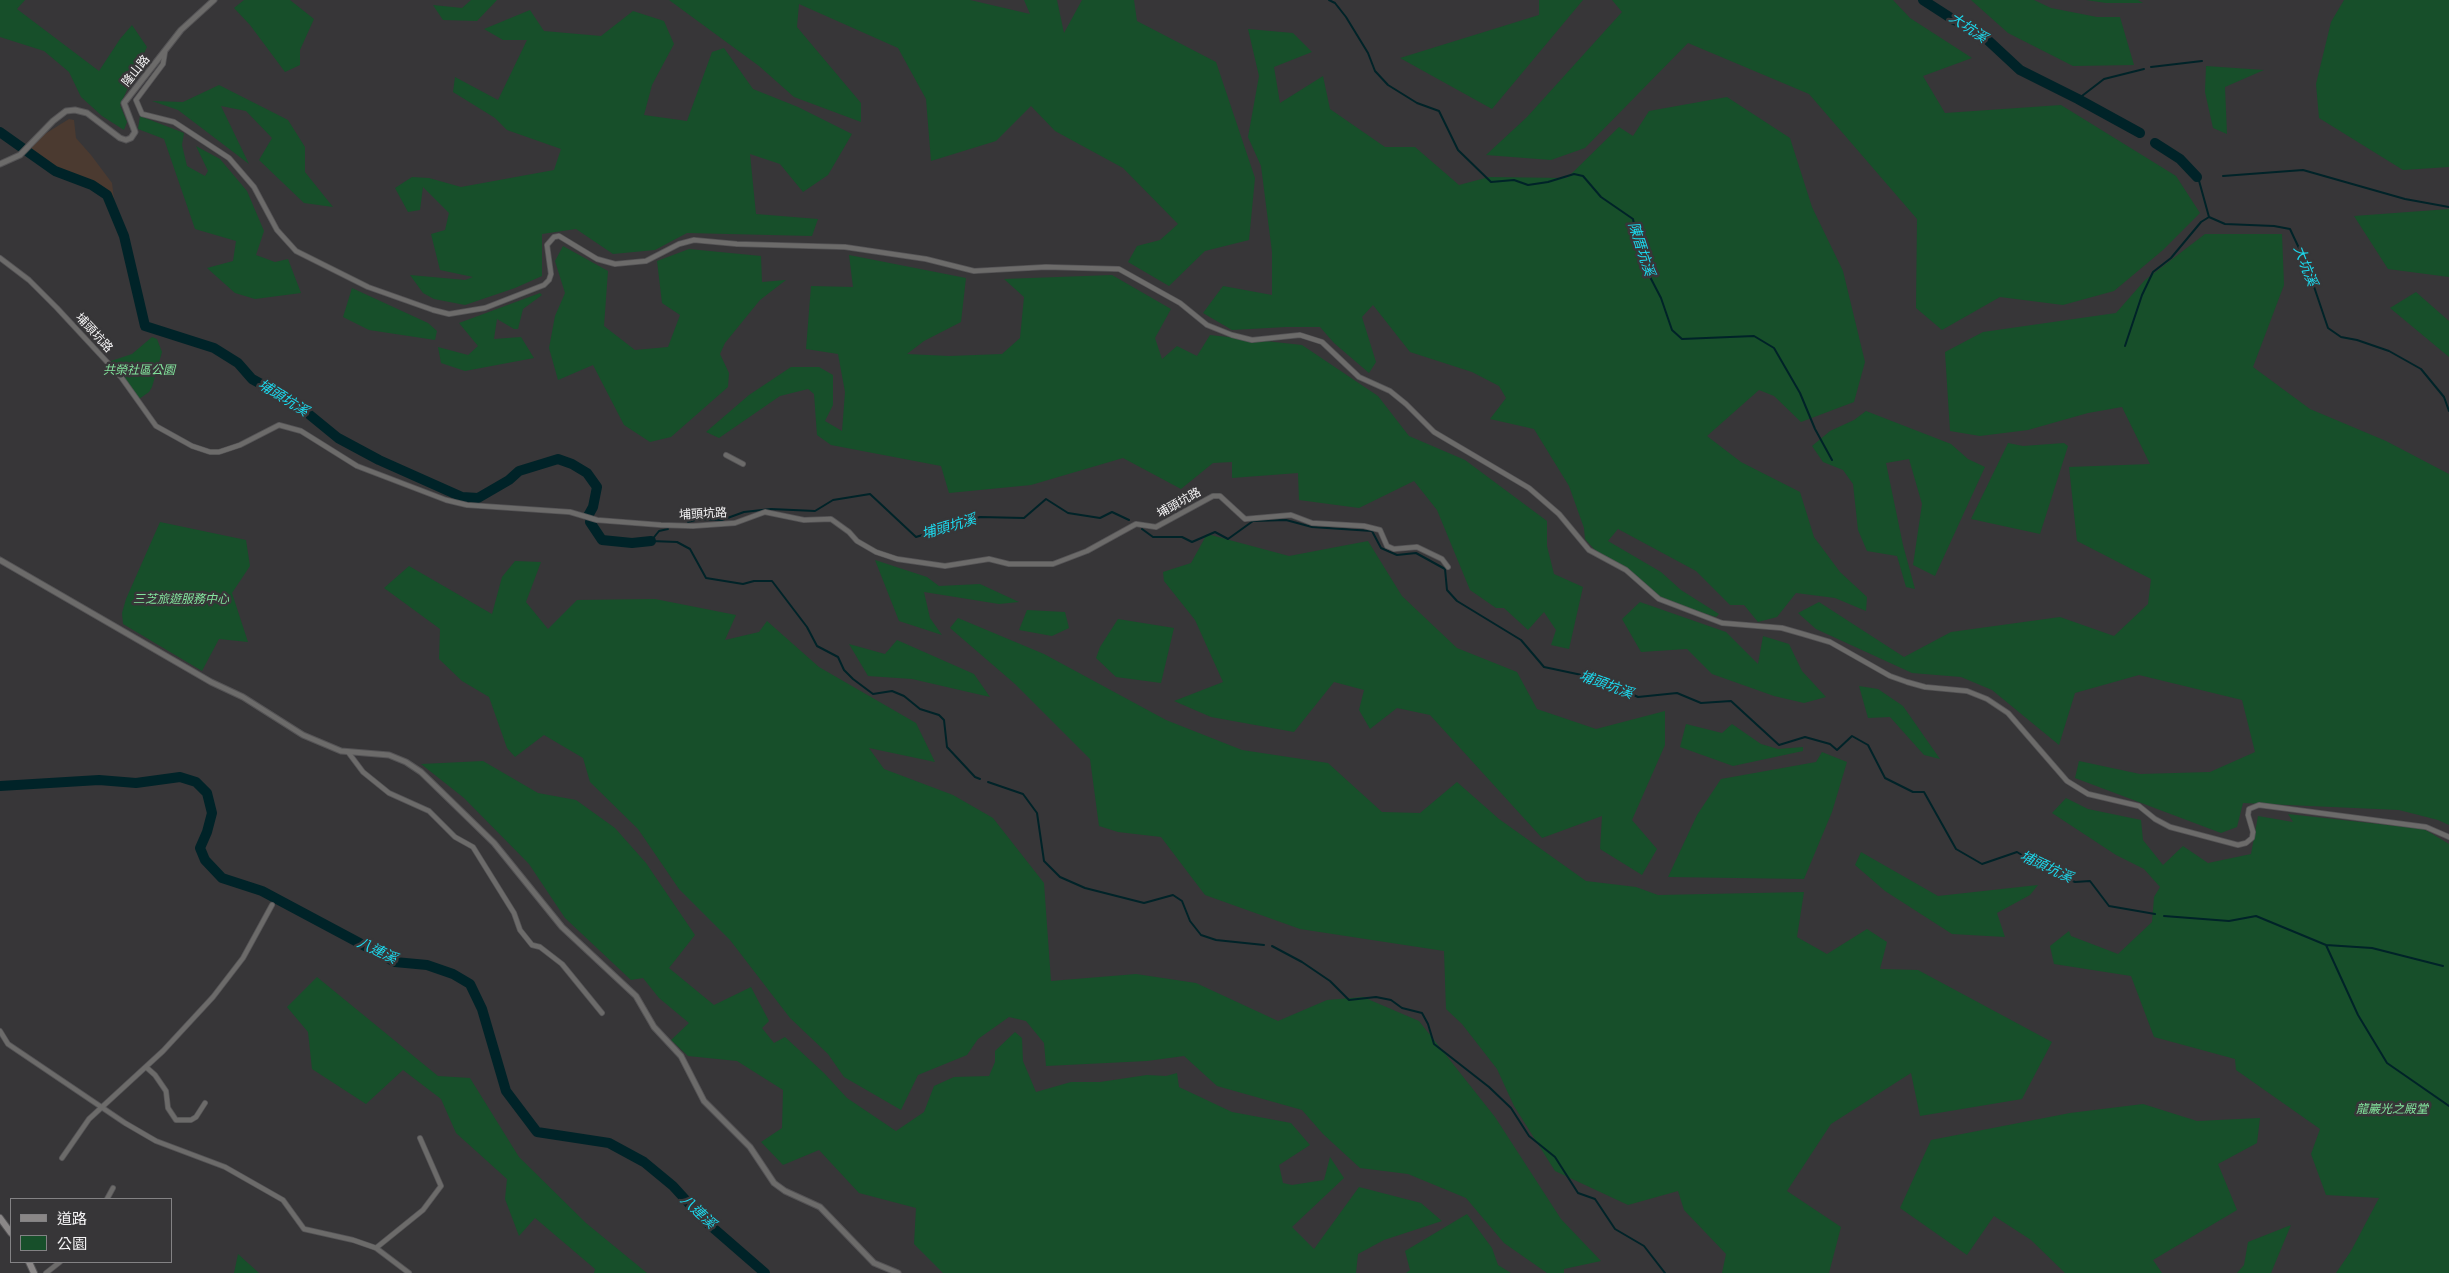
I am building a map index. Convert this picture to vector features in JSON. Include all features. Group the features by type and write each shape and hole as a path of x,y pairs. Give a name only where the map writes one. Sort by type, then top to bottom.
{"main road":[{"path":"0,1218 10,1232"}],"street":[{"name":"隆山路","path":"0,164 20,155 60,115 75,110 88,113 120,138 126,140 131,138 135,132 124,103 181,30 214,0"},
{"path":"165,52 162,64 136,100 142,114 174,122 229,158 254,186 277,230 296,250 368,287 433,310 449,314 485,308 544,286 551,274 547,245 554,237 559,236 596,258 615,264 646,261 679,244 694,240 737,244 845,247 926,259 974,271 1046,268 1119,270 1180,303 1207,325 1232,335 1252,340 1300,335 1322,342 1359,377 1390,391 1434,432 1529,488 1559,514 1589,550 1626,570 1659,599 1722,623 1782,628 1830,642 1890,676 1925,687 1968,691 1987,699 2008,713 2067,781 2088,794 2139,806 2155,819 2170,826 2238,845 2246,843 2252,838 2249,809 2260,805 2426,827 2449,837"},
{"name":"埔頭坑路","path":"0,258 29,280 57,308 121,377 156,426 192,446 210,452 219,452 240,445 279,425 301,431 357,466 446,500 467,505 570,512 597,520 660,525 693,526 735,523 765,512 804,520 831,519 849,532 857,541 876,552 897,559 944,566 989,559 1008,564 1053,564 1087,551 1136,524 1156,527 1213,496 1220,496 1245,520 1291,515 1312,523 1364,526 1380,530 1386,546 1394,549 1417,547 1442,559 1448,567"},
{"path":"726,455 743,464"},
{"path":"0,560 211,682 243,697 322,745 348,752 389,755 406,762 439,787 494,843 562,927 636,996 654,1027 681,1056 704,1101 750,1148 774,1184 820,1207 874,1263 898,1273"},
{"path":"348,752 363,772 389,793 429,812 455,837 473,847 514,914 520,930 532,945 540,947 562,964 602,1013"},
{"path":"62,1158 89,1119 146,1067 224,983 243,958 272,905"},
{"path":"0,1031 8,1044 156,1141 225,1167 283,1200 304,1229 353,1240 376,1248 409,1273"},
{"path":"146,1067 156,1075 166,1090 168,1108 176,1120 191,1120 196,1117 205,1103"},
{"path":"376,1248 423,1210 441,1186 420,1138"},
{"path":"108,1198 113,1188"},
{"path":"46,1273 59,1263"}],"shaded area":[{"path":"69,119 74,120 76,138 112,183 114,199 111,200 97,186 64,173 46,163 30,149 40,137"}],"green space":[{"path":"0,0 25,0 17,9 99,71 120,39 132,25 147,47 120,105 127,122 124,130 102,116 81,97 69,72 44,51 0,37"},
{"path":"244,0 290,0 314,19 300,50 300,65 285,72 250,25 234,8"},
{"path":"471,0 497,0 477,21 443,20 433,5 462,8"},
{"path":"669,0 970,0 1030,14 1024,0 1057,0 1064,33 1082,0 1134,0 1137,21 1216,62 1255,178 1249,240 1205,251 1169,286 1128,262 1137,246 1160,240 1178,224 1123,168 1055,131 1031,106 996,141 931,161 926,99 898,48 799,4 797,27 861,103 861,122 794,97 759,66"},
{"path":"1539,0 1583,0 1492,109 1400,58 1539,15"},
{"path":"1612,0 1893,0 1910,18 1972,58 1923,76 1945,113 2061,105 2176,176 2200,213 2163,250 2114,291 2063,305 2000,297 1942,330 1916,308 1917,219 1809,94 1688,43 1585,148 1551,160 1486,155 1527,117 1622,12"},
{"path":"1971,0 2034,0 2051,8 2097,17 2120,17 2134,65 2073,66 2008,33"},
{"path":"2086,0 2138,0 2143,3 2106,3"},
{"path":"2344,0 2449,0 2449,167 2403,170 2319,118 2316,84 2331,22"},
{"path":"530,10 544,31 601,36 633,11 664,21 674,44 652,85 644,115 687,121 712,52 724,48 753,89 798,107 852,134 828,175 803,192 780,164 750,154 756,214 818,219 812,236 687,233 655,250 613,254 576,229 542,234 542,276 515,288 465,305 434,299 423,293 410,275 465,280 473,277 440,270 431,234 445,230 449,213 423,187 420,210 408,212 395,188 412,177 429,178 461,187 554,170 561,149 507,130 495,118 453,92 455,77 498,100 527,40 503,40 484,29"},
{"path":"1248,29 1293,33 1312,52 1274,67 1280,103 1323,76 1330,109 1385,147 1415,147 1459,185 1489,177 1567,178 1619,127 1633,136 1649,111 1727,97 1790,138 1812,207 1843,271 1865,362 1854,402 1801,422 1774,396 1759,390 1707,436 1741,462 1800,492 1814,537 1840,572 1867,597 1866,611 1835,598 1796,593 1777,617 1758,622 1744,605 1730,605 1696,571 1618,529 1608,541 1661,572 1681,590 1719,614 1716,617 1655,598 1623,570 1594,549 1585,539 1584,528 1569,486 1534,429 1490,419 1506,398 1499,386 1472,372 1410,352 1373,305 1362,317 1376,362 1369,373 1334,343 1320,327 1232,330 1203,313 1223,286 1272,295 1272,252 1261,166 1248,137 1259,76"},
{"path":"2206,66 2264,70 2225,87 2227,134 2213,128 2205,92"},
{"path":"219,85 288,120 305,147 305,172 333,207 304,203 259,160 272,138 246,111 221,106 249,164 178,110 152,101 183,102"},
{"path":"140,116 184,133 182,145 187,166 205,176 208,171 196,146 220,159 247,191 264,231 256,255 275,262 288,259 301,293 255,299 235,293 207,268 233,261 236,241 195,229 164,139 138,129"},
{"path":"2449,209 2449,277 2388,269 2354,216"},
{"path":"2205,234 2282,234 2284,285 2253,367 2310,409 2386,441 2449,474 2449,825 2438,820 2399,810 2243,803 2237,827 2221,833 2075,778 2079,761 2140,774 2210,772 2255,752 2242,700 2139,675 2075,693 2059,745 1992,690 1961,677 1912,673 1816,629 1798,613 1819,602 1904,657 1951,632 2060,617 2114,636 2148,604 2151,579 2077,541 2069,467 2150,464 2122,407 2088,413 2028,430 1980,436 1950,431 1945,352 1983,332 2116,313 2145,280"},
{"path":"563,246 608,271 604,326 635,350 668,347 680,315 662,303 657,261 689,249 761,256 762,282 786,280 760,300 725,343 720,354 729,373 728,387 671,437 650,442 624,425 593,365 558,380 549,348 555,316 565,293 555,261"},
{"path":"849,255 966,278 961,322 924,341 907,354 949,356 1002,354 1020,338 1024,297 1004,279 1112,275 1171,309 1155,338 1162,359 1177,346 1197,356 1210,335 1302,345 1378,396 1409,436 1465,460 1547,521 1547,546 1554,574 1583,587 1569,649 1551,645 1556,630 1544,612 1528,630 1504,608 1496,608 1470,590 1437,510 1414,481 1359,508 1299,500 1298,473 1232,478 1232,462 1213,463 1181,489 1123,458 1031,485 949,493 941,466 831,445 817,435 814,394 808,389 780,396 719,438 706,432 749,395 791,367 819,367 833,375 833,405 825,421 842,431 845,392 838,354 806,349 811,286 853,287"},
{"path":"352,288 428,323 437,331 435,340 369,330 343,317"},
{"path":"2416,292 2449,321 2449,357 2390,308"},
{"path":"540,293 542,295 523,309 518,329 514,329 497,319 494,339 521,337 534,358 465,371 441,363 438,347 468,355 478,346 459,323"},
{"name":"共榮社區公園","path":"152,337 157,339 162,352 152,387 149,392 139,399 111,361 132,354"},
{"path":"1866,411 1951,444 1968,459 1985,467 1935,576 1913,565 1922,504 1909,459 1886,463 1903,545 1915,589 1906,587 1897,556 1867,551 1858,530 1853,484 1843,470 1823,462 1812,446 1830,431 1854,420"},
{"path":"2008,443 2023,446 2064,443 2068,446 2040,534 1971,519"},
{"name":"三芝旅遊服務中心","path":"160,522 246,540 250,566 232,593 248,642 219,639 202,671 123,624 122,613 126,599"},
{"path":"1207,534 1289,556 1368,541 1402,596 1457,648 1517,672 1537,709 1596,729 1665,711 1665,745 1632,820 1657,849 1642,875 1600,849 1602,816 1542,838 1430,715 1397,708 1370,729 1359,710 1364,690 1334,682 1294,732 1211,717 1174,701 1223,682 1195,620 1164,581 1163,572 1191,563"},
{"path":"875,560 927,577 939,586 980,584 1019,602 999,604 924,592 930,618 942,635 899,621"},
{"path":"515,561 541,562 526,602 548,629 577,600 655,599 736,615 725,640 759,632 767,621 819,667 916,723 935,762 869,748 884,769 953,795 993,818 1044,883 1051,981 1136,974 1196,983 1278,1021 1327,1000 1363,997 1419,1021 1495,1117 1561,1219 1601,1261 1564,1269 1564,1273 1547,1273 1504,1243 1466,1198 1408,1174 1360,1168 1323,1134 1302,1110 1217,1086 1184,1056 1147,1061 1046,1066 1044,1043 1026,1021 1009,1017 978,1039 967,1055 918,1075 901,1110 844,1077 828,1054 790,1018 730,940 679,889 638,829 590,782 583,758 544,735 515,757 507,748 489,697 462,681 439,659 440,629 384,588 409,566 492,614 502,577"},
{"path":"1640,602 1726,632 1758,664 1763,636 1789,644 1802,671 1826,697 1804,703 1774,696 1712,674 1687,649 1641,652 1622,619"},
{"path":"1027,610 1065,612 1069,628 1052,636 1019,630"},
{"path":"958,618 1044,654 1166,720 1242,750 1328,763 1382,812 1420,813 1457,782 1499,819 1586,881 1636,887 1658,895 1804,892 1797,937 1827,954 1867,929 1887,942 1880,969 1918,970 2052,1042 2022,1099 1920,1116 1911,1073 1831,1124 1787,1191 1841,1227 1829,1273 1722,1273 1726,1254 1684,1210 1678,1191 1628,1205 1555,1171 1514,1106 1497,1069 1462,1024 1446,1009 1444,951 1300,929 1205,895 1161,837 1118,832 1099,826 1090,759 1015,684 950,628"},
{"path":"1118,619 1174,628 1161,683 1116,677 1096,658 1100,647"},
{"path":"897,640 974,674 990,697 912,679 868,676 849,644 885,654"},
{"path":"1859,686 1878,689 1903,706 1940,759 1924,755 1890,717 1868,718"},
{"path":"1686,724 1722,733 1732,724 1761,744 1778,749 1803,747 1803,751 1733,766 1680,747"},
{"path":"1822,752 1847,762 1832,812 1804,879 1668,877 1697,815 1721,779 1816,762"},
{"path":"483,761 538,793 576,800 615,828 646,863 695,935 669,968 714,1005 751,987 769,1021 762,1028 774,1043 785,1037 824,1073 847,1098 896,1131 924,1112 934,1086 954,1077 989,1076 995,1062 995,1051 1015,1032 1022,1038 1023,1061 1036,1092 1071,1082 1100,1082 1147,1075 1166,1076 1177,1073 1179,1087 1232,1112 1291,1123 1310,1145 1279,1165 1283,1183 1292,1185 1324,1180 1330,1157 1344,1178 1292,1227 1314,1249 1359,1187 1421,1203 1442,1221 1384,1240 1358,1254 1356,1273 943,1273 914,1244 916,1208 859,1193 819,1150 783,1165 761,1142 782,1128 783,1090 737,1061 688,1056 671,1040 689,1023 659,998 643,978 631,980 565,918 529,864 464,798 421,764"},
{"name":"龍巖光之殿堂","path":"2066,798 2088,809 2141,820 2143,840 2163,865 2183,846 2208,863 2251,854 2258,816 2293,822 2288,814 2424,829 2449,844 2449,1273 2336,1273 2351,1251 2379,1198 2326,1195 2311,1154 2320,1129 2236,1070 2235,1059 2154,1037 2131,976 2054,964 2050,946 2069,931 2071,936 2118,954 2152,922 2154,897 2160,887 2144,869 2116,855 2052,813"},
{"path":"1861,852 1938,896 2038,885 2030,895 1997,913 2005,937 1952,934 1885,891 1855,865"},
{"path":"317,977 438,1076 470,1078 519,1157 586,1223 647,1273 594,1273 595,1269 535,1218 519,1236 505,1199 507,1179 456,1133 441,1099 403,1070 366,1104 312,1069 308,1032 287,1007"},
{"path":"2143,1104 2197,1121 2260,1118 2257,1143 2218,1164 2237,1210 2153,1260 2162,1273 2065,1273 2031,1240 1994,1216 1967,1255 1900,1208 1931,1140 2070,1113"},
{"path":"1467,1214 1492,1248 1498,1265 1511,1273 1406,1273 1410,1270 1405,1251"},
{"path":"2291,1225 2271,1273 2237,1273 2244,1265 2248,1242"},
{"path":"238,1254 259,1273 234,1273"}],"waterway":[{"name":"陳厝坑溪","path":"1329,0 1335,3 1346,17 1368,53 1375,71 1388,85 1417,103 1439,111 1458,150 1491,182 1514,180 1528,185 1548,182 1574,174 1583,176 1601,197 1633,219 1639,250 1661,298 1672,330 1682,339 1754,336 1774,348 1800,393 1815,429 1832,460"},
{"name":"大坑溪","path":"1923,0 1954,20 1978,31 2020,70 2140,133"},
{"path":"2151,67 2202,61"},
{"path":"2078,99 2104,79 2144,69"},
{"name":"埔頭坑溪","path":"0,132 55,171 92,185 107,195 124,236 145,326 214,348 238,363 252,379 294,402 338,438 379,460 462,497 478,498 509,480 519,471 558,459 572,464 587,473 597,487 593,507 588,516"},
{"name":"大坑溪","path":"2155,143 2180,159 2197,177"},
{"path":"2223,176 2303,170 2405,199 2449,207"},
{"name":"大坑溪","path":"2198,177 2209,217 2225,224 2274,226 2290,229 2306,263 2328,328 2341,337 2357,340 2389,351 2421,369 2444,397 2449,411"},
{"path":"2125,346 2142,295 2153,272 2171,258 2201,222 2209,217"},
{"name":"埔頭坑溪","path":"688,522 699,519 722,520 744,512 771,509 815,511 833,500 870,494 916,537 980,517 1024,518 1046,499 1068,513 1100,518 1112,512 1129,520"},
{"name":"埔頭坑溪","path":"1142,529 1153,537 1182,537 1192,542 1215,532 1228,539 1253,521 1286,520 1312,527 1372,531 1381,548 1397,555 1416,553 1445,569 1447,590 1457,601 1521,640 1544,667 1596,678 1638,697 1677,693 1701,703 1731,701 1779,745 1805,737 1830,744 1837,750 1852,736 1868,745 1885,778 1913,792 1924,792 1956,849 1982,864 2017,852 2038,865 2075,882 2090,881 2109,906 2155,914"},
{"name":"埔頭坑溪","path":"590,522 602,540 632,543 651,541"},
{"name":"埔頭坑溪","path":"651,541 659,531 668,529"},
{"path":"651,541 677,542 690,549 706,578 743,584 754,581 772,581 807,627 817,646 838,657 844,670 853,679 873,694 892,691 904,696 920,709 939,715 944,720 947,747 975,777 980,779"},
{"name":"八連溪","path":"0,786 99,780 136,783 180,777 196,782 207,793 212,813 200,848 205,860 222,878 262,891 395,962 427,965 453,974 470,984 482,1009 506,1091 537,1132 609,1143 644,1162 673,1186 704,1220 765,1273"},
{"path":"988,782 1023,794 1037,813 1044,861 1060,877 1085,888 1144,903 1173,895 1182,901 1190,921 1201,935 1216,940 1264,945"},
{"name":"埔頭坑溪","path":"2164,916 2229,921 2256,916 2326,945 2358,1015 2387,1063 2449,1106"},
{"path":"2326,945 2372,948 2443,966"},
{"path":"1272,946 1302,962 1330,981 1349,1000 1376,997 1391,1000 1402,1008 1422,1013 1428,1024 1434,1044 1489,1087 1511,1108 1529,1136 1555,1157 1578,1193 1595,1199 1615,1229 1644,1246 1665,1273"}]}
